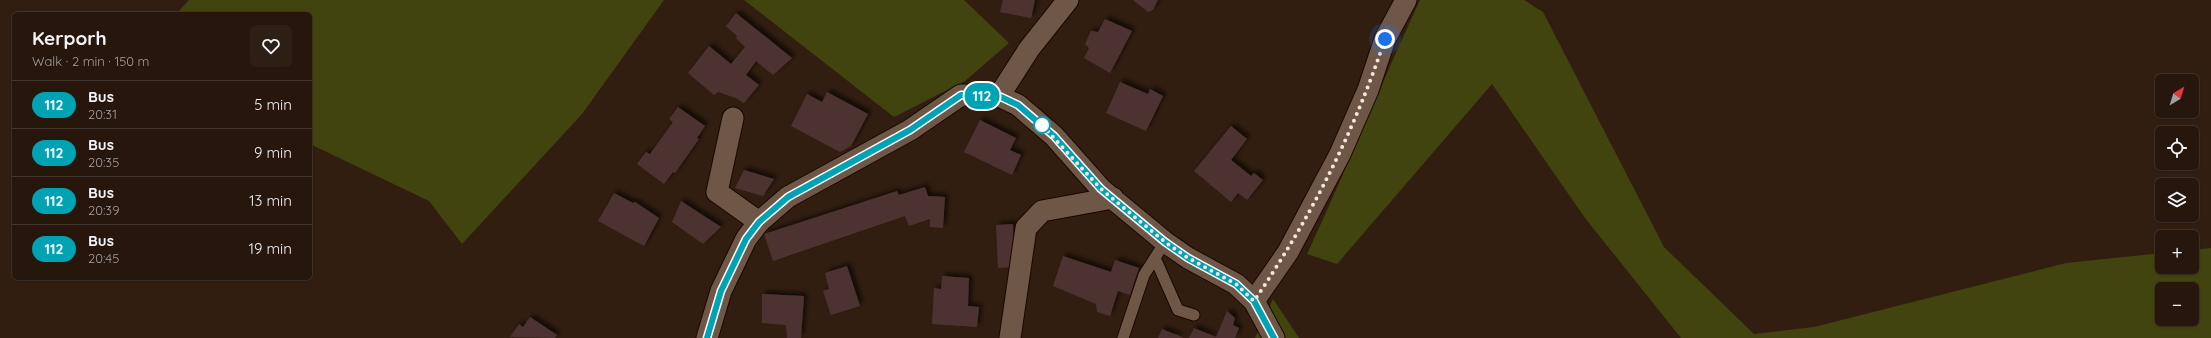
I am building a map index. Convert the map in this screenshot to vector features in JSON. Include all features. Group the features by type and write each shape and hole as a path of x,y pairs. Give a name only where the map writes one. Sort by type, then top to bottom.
{"street":[{"path":"999,96 1029,49 1068,0"},
{"path":"1254,301 1288,252 1340,154 1368,90 1385,39 1406,0"},
{"path":"707,338 721,291 746,239 759,222 788,197 910,130 961,95 999,96 1018,105 1040,123 1101,189 1113,198 1160,250 1188,258 1236,284 1254,301 1274,338"},
{"path":"733,118 717,192 759,222"},
{"path":"1010,338 1026,228 1042,211 1113,198"}],"lane":[{"path":"1160,250 1178,310 1194,315"},
{"path":"1123,338 1144,275 1160,250"}],"shaded area":[{"path":"189,0 664,0 582,114 462,244 429,201 312,145 312,12 178,12"},
{"path":"744,0 964,0 1009,43 965,81 894,117"},
{"path":"1420,0 1524,0 1543,12 1664,247 1754,334 1814,327 2066,263 2155,254 2155,274 2199,274 2199,249 2211,248 2211,338 1681,338 1585,218 1492,84 1337,264 1307,254"},
{"path":"1273,299 1299,338 1255,338"}],"building":[{"path":"1003,0 1035,0 1031,18 1000,12"},
{"path":"1133,0 1158,0 1153,10 1148,12"},
{"path":"736,13 792,58 773,75 756,61 746,75 759,85 744,103 736,98 718,92 714,95 688,73 709,46 731,64 745,47 736,38 737,36 726,26"},
{"path":"1105,19 1132,31 1110,73 1084,58 1089,48 1085,44 1091,31 1098,32"},
{"path":"1120,82 1148,94 1150,89 1163,96 1146,131 1106,113"},
{"path":"827,92 868,114 851,146 840,152 791,126 807,94 822,102"},
{"path":"678,107 705,126 697,138 699,139 675,173 673,172 664,184 637,164 646,152 650,154 673,122 669,119"},
{"path":"980,120 1016,138 1010,150 1021,155 1012,175 964,152"},
{"path":"1231,126 1247,139 1231,160 1251,176 1254,173 1263,180 1247,200 1238,193 1231,202 1194,171"},
{"path":"744,170 774,179 763,196 735,188"},
{"path":"925,187 928,196 945,197 943,228 930,227 930,219 909,226 905,216 773,261 764,234 897,191 899,195"},
{"path":"614,193 633,203 635,202 659,218 644,246 598,221"},
{"path":"681,201 721,227 703,244 672,222"},
{"path":"1013,224 1014,255 1012,267 998,268 996,225"},
{"path":"1063,256 1111,272 1115,260 1139,268 1130,295 1118,291 1110,316 1097,312 1096,304 1053,286"},
{"path":"847,266 860,306 831,315 823,291 829,289 825,273"},
{"path":"942,276 969,278 968,306 979,307 977,327 932,324 934,288 941,289"},
{"path":"762,294 804,296 801,338 787,338 786,325 762,323"},
{"path":"1227,311 1235,318 1233,325 1239,328 1235,338 1189,338 1194,328 1216,337"},
{"path":"530,317 557,335 555,338 510,337 519,324 523,327"},
{"path":"1162,329 1184,338 1158,338"}],"bus line":[{"name":"112","path":"707,338 721,291 746,239 759,222 788,197 910,130 961,95 999,96 1018,105 1054,136 1101,189 1165,242 1188,258 1236,284 1254,301 1274,338"}],"route":[{"path":"1042,125 1040,123 1054,136 1101,189 1165,242 1188,258 1236,284 1254,301 1288,252 1340,154 1368,90 1385,39"}]}
